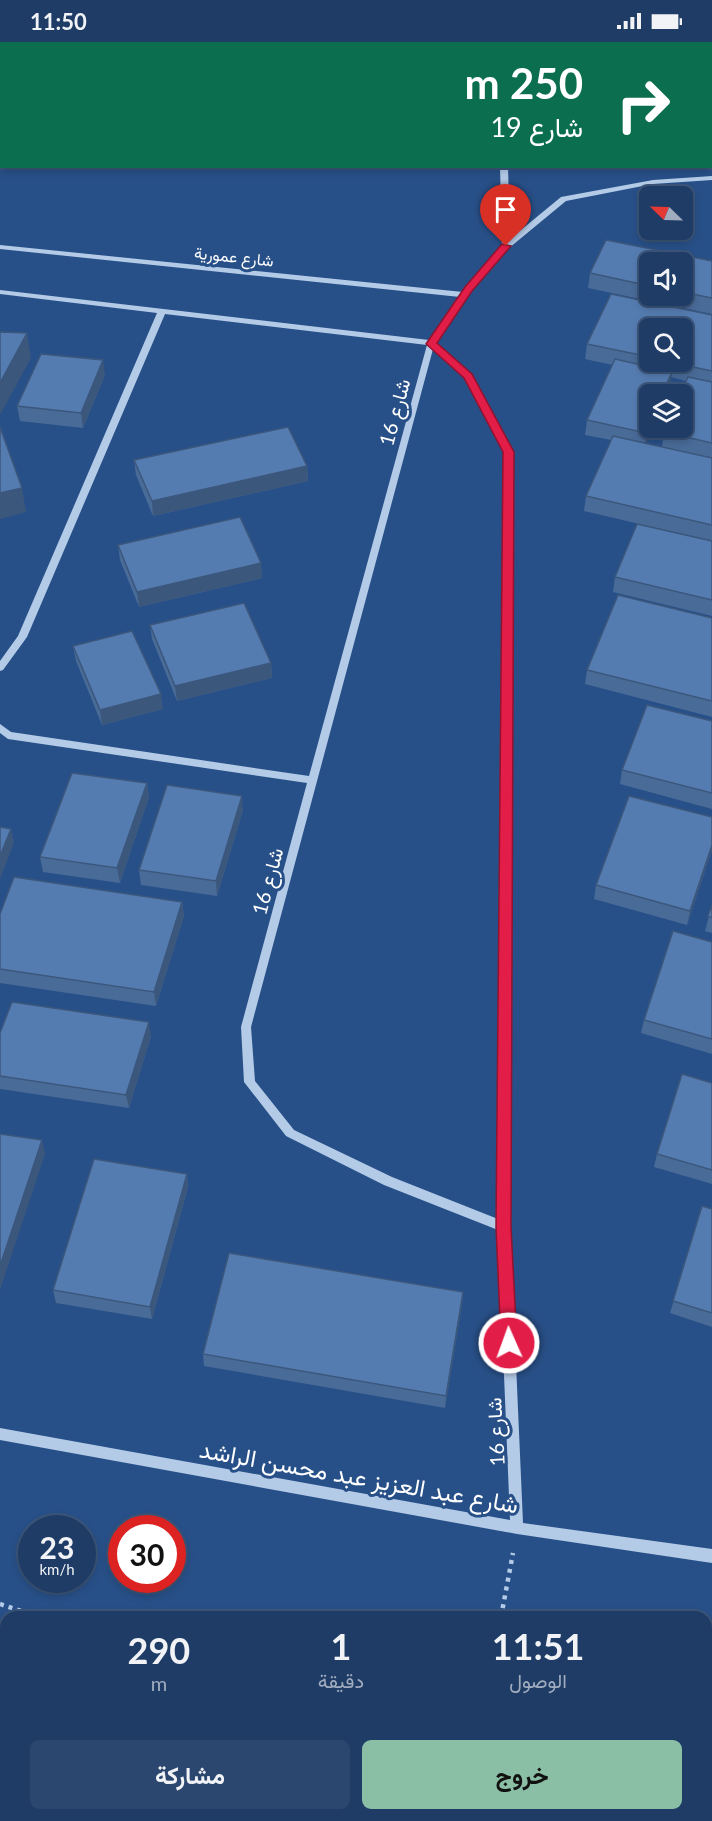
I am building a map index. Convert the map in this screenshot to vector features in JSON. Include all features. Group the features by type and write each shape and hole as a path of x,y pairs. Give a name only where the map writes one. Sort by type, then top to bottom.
{"street":[{"path":"504,168 506,246"},
{"path":"0,292 431,344 465,296 506,246 564,199 653,182 712,178"},
{"name":"شارع عمورية","path":"0,246 465,296"},
{"path":"0,668 22,637 162,311"},
{"name":"شارع 16","path":"504,1227 388,1181 290,1133 250,1082 246,1027 431,344 468,376 508,452 504,1227 517,1528"},
{"path":"0,727 8,735 313,780"},
{"name":"شارع عبد العزيز عبد محسن الراشد","path":"0,1434 517,1528 712,1556"}],"path":[{"path":"502,1611 517,1528"},
{"path":"0,1604 21,1611"}],"building":[{"path":"606,240 667,252 639,252 639,284 590,273"},
{"path":"693,257 712,261 712,298 693,294"},
{"path":"611,294 639,300 639,306 669,306 712,315 712,371 693,367 693,318 639,318 639,355 587,344"},
{"path":"0,332 27,333 0,383"},
{"path":"41,354 103,360 81,413 17,406"},
{"path":"615,359 639,364 639,372 672,372 667,384 639,384 639,431 587,420"},
{"path":"688,377 712,382 712,443 690,438 693,438 693,384 685,384"},
{"path":"0,427 22,488 0,493"},
{"path":"288,427 307,466 152,501 134,460"},
{"path":"613,436 712,458 712,525 586,496"},
{"path":"240,517 261,563 137,592 118,545"},
{"path":"637,524 712,541 712,600 615,577"},
{"path":"618,595 712,618 712,701 587,670"},
{"path":"244,603 271,663 175,686 150,625"},
{"path":"132,631 161,694 100,710 73,646"},
{"path":"647,705 712,721 712,793 622,770"},
{"path":"72,773 147,783 117,868 40,857"},
{"path":"167,785 242,796 216,881 139,870"},
{"path":"629,796 712,817 712,845 690,911 596,885"},
{"path":"0,827 11,829 0,856"},
{"path":"14,877 182,902 154,992 0,969 0,914"},
{"path":"712,905 712,918 708,916"},
{"path":"673,931 712,942 712,1039 644,1020"},
{"path":"12,1002 149,1022 126,1095 0,1076 0,1033"},
{"path":"682,1074 712,1083 712,1170 657,1154"},
{"path":"0,1134 42,1140 0,1266"},
{"path":"94,1159 187,1174 150,1307 53,1290"},
{"path":"702,1206 712,1209 712,1313 673,1301"},
{"path":"229,1253 463,1292 446,1396 203,1354"}],"route":[{"path":"506,246 469,289 431,344 468,376 508,452 504,1227 509,1343"}]}
